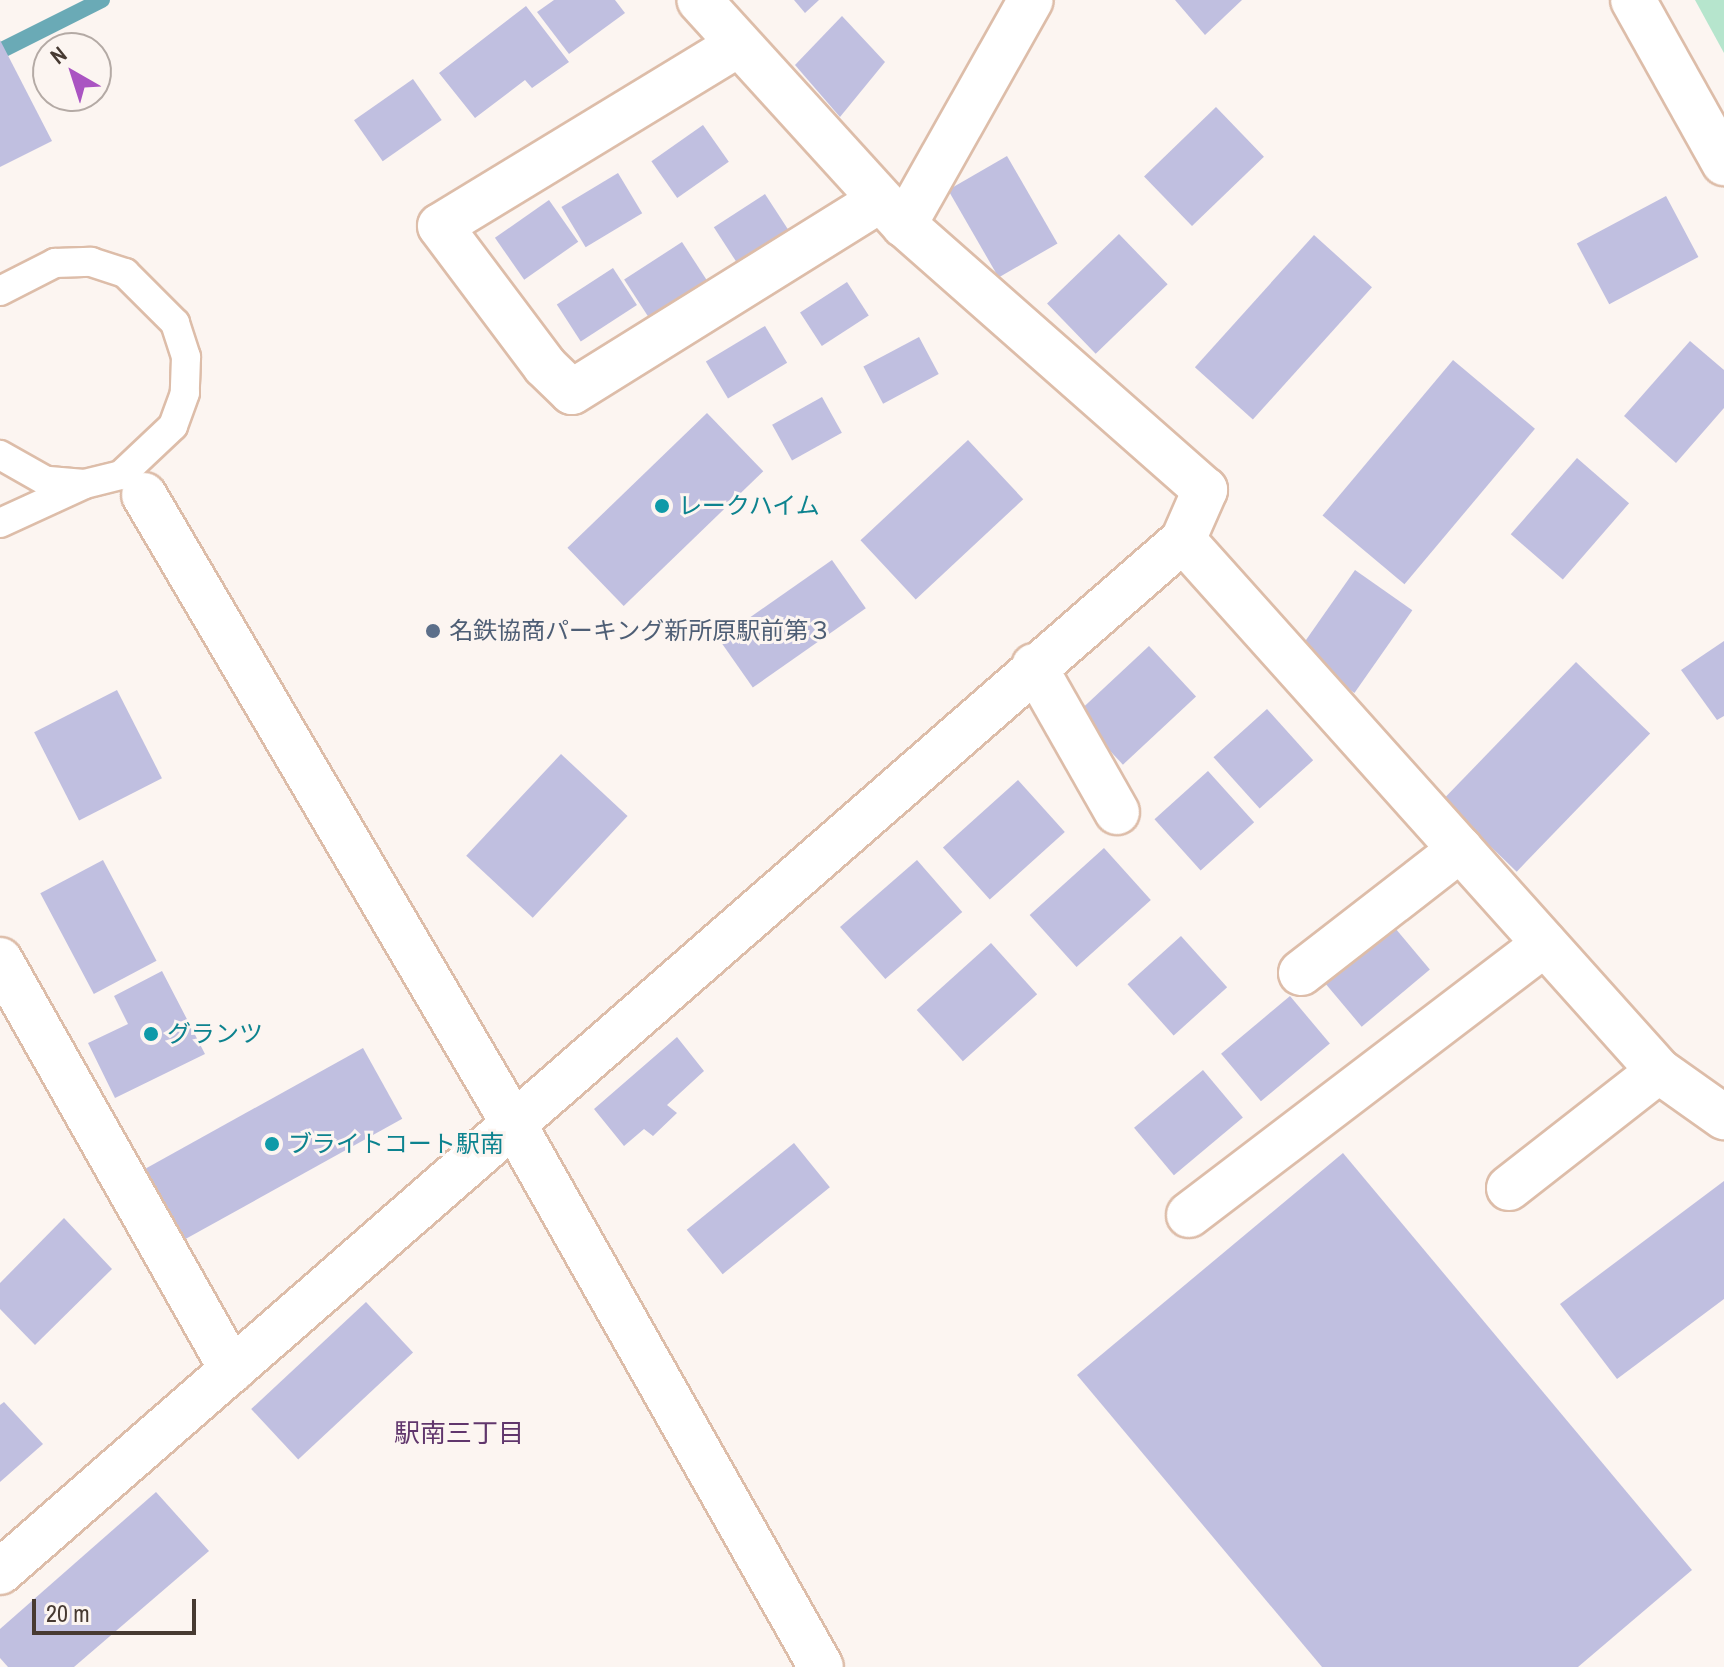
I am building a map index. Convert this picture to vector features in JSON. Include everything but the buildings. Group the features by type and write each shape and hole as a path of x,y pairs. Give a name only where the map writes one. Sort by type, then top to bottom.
{"street":[{"path":"0,1572 512,1121 1183,540 1205,490 892,212 736,46 699,0"},
{"path":"736,46 440,226 545,366 572,392 892,212 1031,0"},
{"path":"1633,0 1724,163"},
{"path":"148,475 821,1667"},
{"path":"1183,540 1659,1071 1724,1117"},
{"path":"1034,666 1117,812"},
{"path":"1301,973 1461,849"},
{"path":"1189,1215 1545,944"},
{"path":"0,960 232,1370"},
{"path":"1509,1188 1659,1071"}],"lane":[{"path":"0,291 55,263 91,262 125,273 154,294 175,323 186,369 173,426 148,475"},
{"path":"0,455 46,481 90,483 148,475"},
{"path":"0,523 90,483 148,475"}],"green space":[{"path":"1695,0 1724,0 1724,53"}],"waterway":[{"path":"0,51 102,0"}],"place":[{"name":"レークハイム","path":"662,506"},
{"name":"名鉄協商パーキング新所原駅前第３","path":"433,631"},
{"name":"グランツ","path":"151,1034"},
{"name":"ブライトコート駅南","path":"272,1144"}],"district":[{"name":"駅南三丁目","path":"459,1433"}]}
